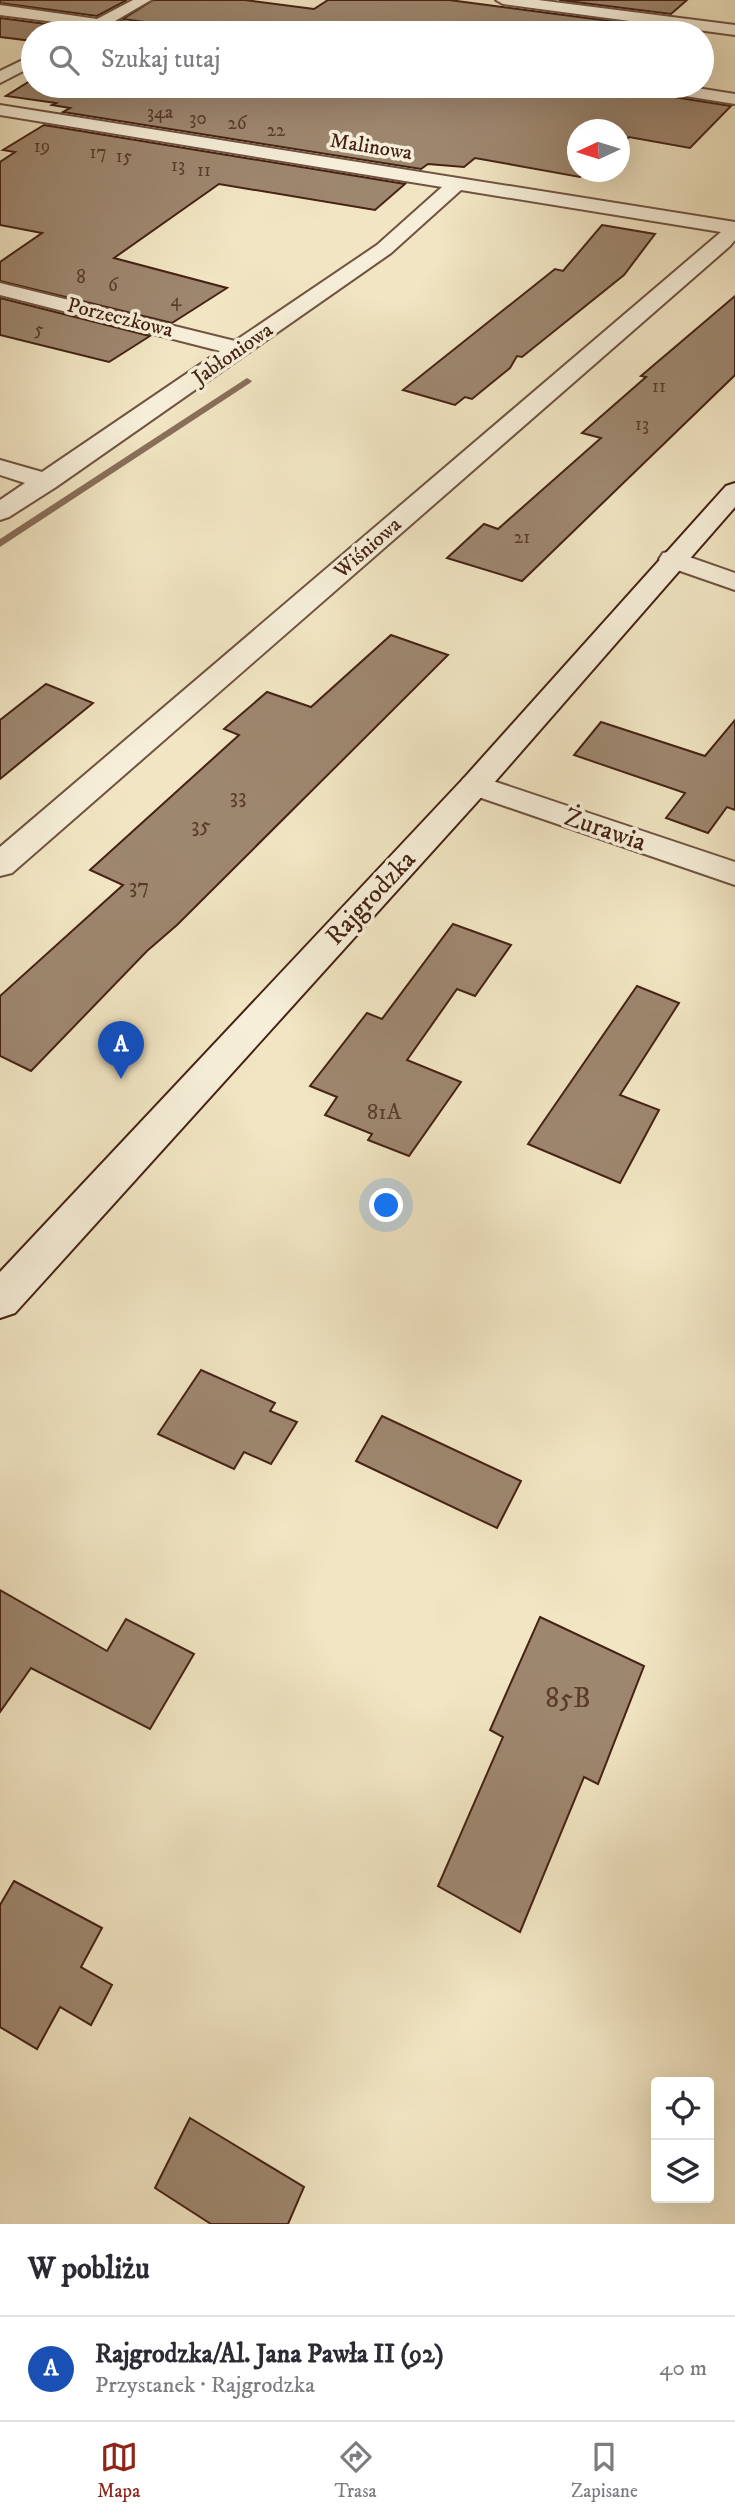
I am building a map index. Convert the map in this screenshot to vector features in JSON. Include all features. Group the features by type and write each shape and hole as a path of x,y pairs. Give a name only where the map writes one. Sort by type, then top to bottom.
{"street":[{"path":"106,21 144,0"},
{"path":"503,0 666,21"},
{"path":"604,21 629,0"},
{"path":"0,10 79,21"},
{"path":"714,27 735,30"},
{"path":"0,78 21,67"},
{"path":"714,96 735,99"},
{"name":"Malinowa","path":"0,110 735,228"},
{"name":"Jabłoniowa","path":"0,512 384,249 456,184"},
{"name":"Wiśniowa","path":"0,865 702,260 735,228"},
{"name":"Porzeczkowa","path":"0,289 239,349"},
{"path":"0,467 47,482"},
{"name":"Rajgrodzka","path":"0,1300 475,785 672,559 735,491"},
{"path":"672,559 735,582"},
{"name":"Żurawia","path":"475,785 735,874"}],"building":[{"path":"0,0 127,0 97,16 0,3"},
{"path":"153,0 245,0 314,9 328,0 449,0 610,21 137,21 123,19"},
{"path":"559,0 687,0 671,14"},
{"path":"0,18 23,21 21,21 21,40 0,37"},
{"path":"21,87 21,98 680,98 731,106 690,148 630,137 630,119 567,119 567,175 475,158 464,167 428,164 421,169 63,112 70,108 52,105 56,103 6,96"},
{"path":"44,125 405,184 375,210 219,184 114,258 227,288 172,323 0,281 0,262 42,233 0,225 0,162 15,152 3,150"},
{"path":"602,225 655,234 624,275 522,357 517,356 510,368 472,399 465,397 455,405 403,390 555,269 563,271"},
{"path":"735,296 735,375 522,581 447,558 484,524 498,529 601,438 582,433 646,377 641,376"},
{"path":"0,298 150,336 109,362 0,335"},
{"path":"391,635 448,655 177,925 147,951 31,1071 0,1056 0,996 123,885 90,870 239,735 224,729 267,692 311,707"},
{"path":"46,684 93,703 0,779 0,720"},
{"path":"735,720 735,810 727,807 708,833 666,818 685,793 574,755 601,722 705,756"},
{"path":"453,924 511,945 475,996 457,989 407,1060 461,1082 409,1156 368,1140 372,1134 325,1115 337,1097 310,1086 367,1013 382,1019"},
{"path":"637,986 679,1003 620,1095 659,1110 620,1183 528,1144"},
{"path":"201,1370 275,1403 270,1411 297,1422 271,1464 244,1452 234,1469 158,1434"},
{"path":"382,1416 521,1481 497,1528 356,1461"},
{"path":"0,1590 107,1651 126,1619 194,1654 150,1729 31,1668 0,1712"},
{"path":"540,1617 644,1666 598,1784 584,1777 520,1932 438,1886 503,1737 490,1730"},
{"path":"14,1881 102,1928 81,1967 112,1985 91,2025 60,2007 37,2049 0,2027 0,1905"},
{"path":"190,2118 304,2187 288,2224 211,2224 155,2188"}],"waterway":[{"path":"0,544 247,381"}],"place":[{"name":"Rajgrodzka/Al. Jana Pawła II (92)","path":"121,1079"}]}
